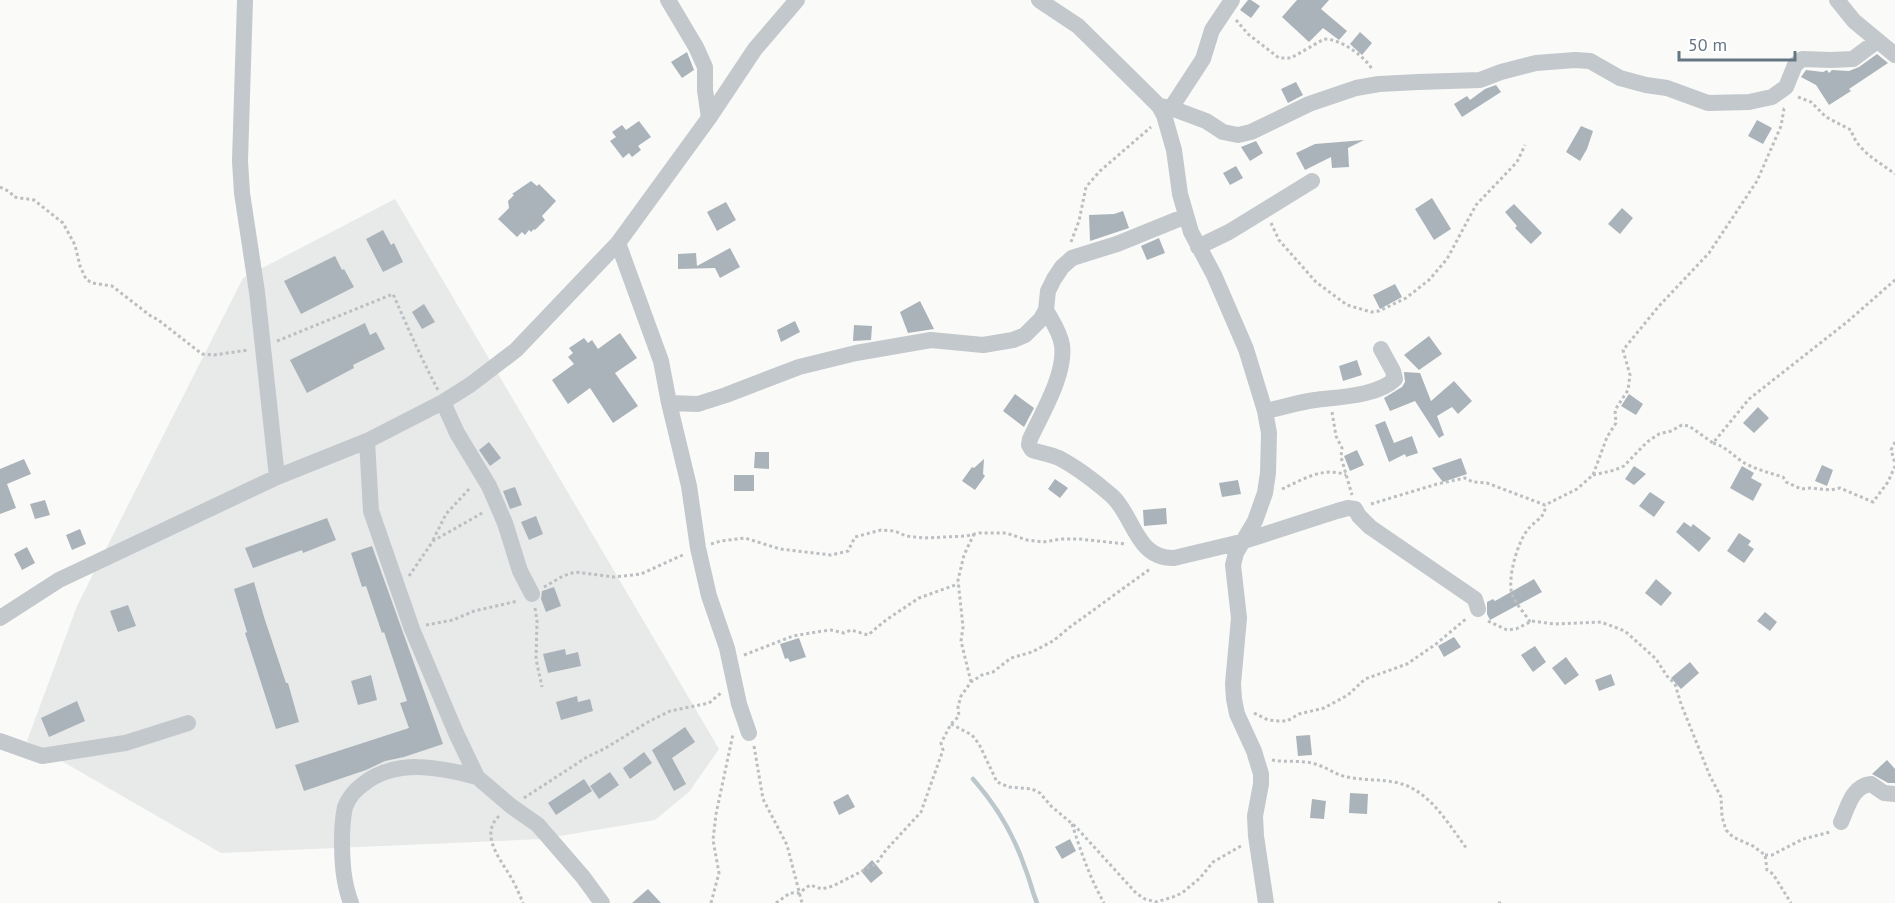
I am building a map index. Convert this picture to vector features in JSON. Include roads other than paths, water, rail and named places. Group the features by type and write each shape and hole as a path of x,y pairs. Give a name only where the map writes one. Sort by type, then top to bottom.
{"street":[{"path":"245,0 240,161 242,193 263,347 277,477"},
{"path":"668,0 705,67 709,118"},
{"path":"0,618 59,580 277,477 367,441 471,385 516,350 618,243 709,118 755,49 797,0"},
{"path":"1039,0 1078,26 1164,110 1206,122 1222,132 1238,135 1251,132 1309,104 1379,84 1480,80 1536,63 1575,60 1590,62 1620,78 1667,88 1708,103 1749,102 1772,97 1786,87 1796,65 1802,59 1853,58 1877,41"},
{"path":"1837,0 1854,21 1895,55"},
{"path":"1164,110 1203,59 1212,30 1230,3"},
{"path":"1164,110 1186,216 1198,247 1214,275 1246,349 1265,411 1269,433 1265,494 1255,521 1236,553 1233,565 1239,618 1233,684 1234,699 1237,714 1254,751 1261,774 1255,816 1266,903"},
{"path":"1198,247 1312,182"},
{"path":"669,403 698,404 799,367 932,340 983,345 1013,340 1032,328 1046,310 1048,291 1062,267 1072,258 1117,244 1186,216"},
{"path":"618,243 661,361 689,486 698,548 709,596 749,733"},
{"path":"1046,310 1057,329 1062,345 1062,362 1029,445 1032,450 1058,458 1114,499 1146,547 1154,554 1164,559 1174,558 1241,542 1348,508 1355,509 1370,527 1475,599 1478,609"},
{"path":"1265,411 1315,400 1358,395 1390,384 1395,379 1393,371 1381,349"},
{"path":"443,402 457,433 484,475 505,523 520,571 532,594"},
{"path":"367,441 371,511 412,629 477,777 538,825 602,903"},
{"path":"0,741 42,756 125,743 188,723"},
{"path":"347,898 342,857 342,829 346,804 357,789 372,777 393,769 420,767 447,769 477,777"},
{"path":"1841,822 1854,794 1865,784 1877,786 1884,793 1895,794"}],"waterway":[{"path":"973,779 997,810 1010,832 1037,903"}]}
